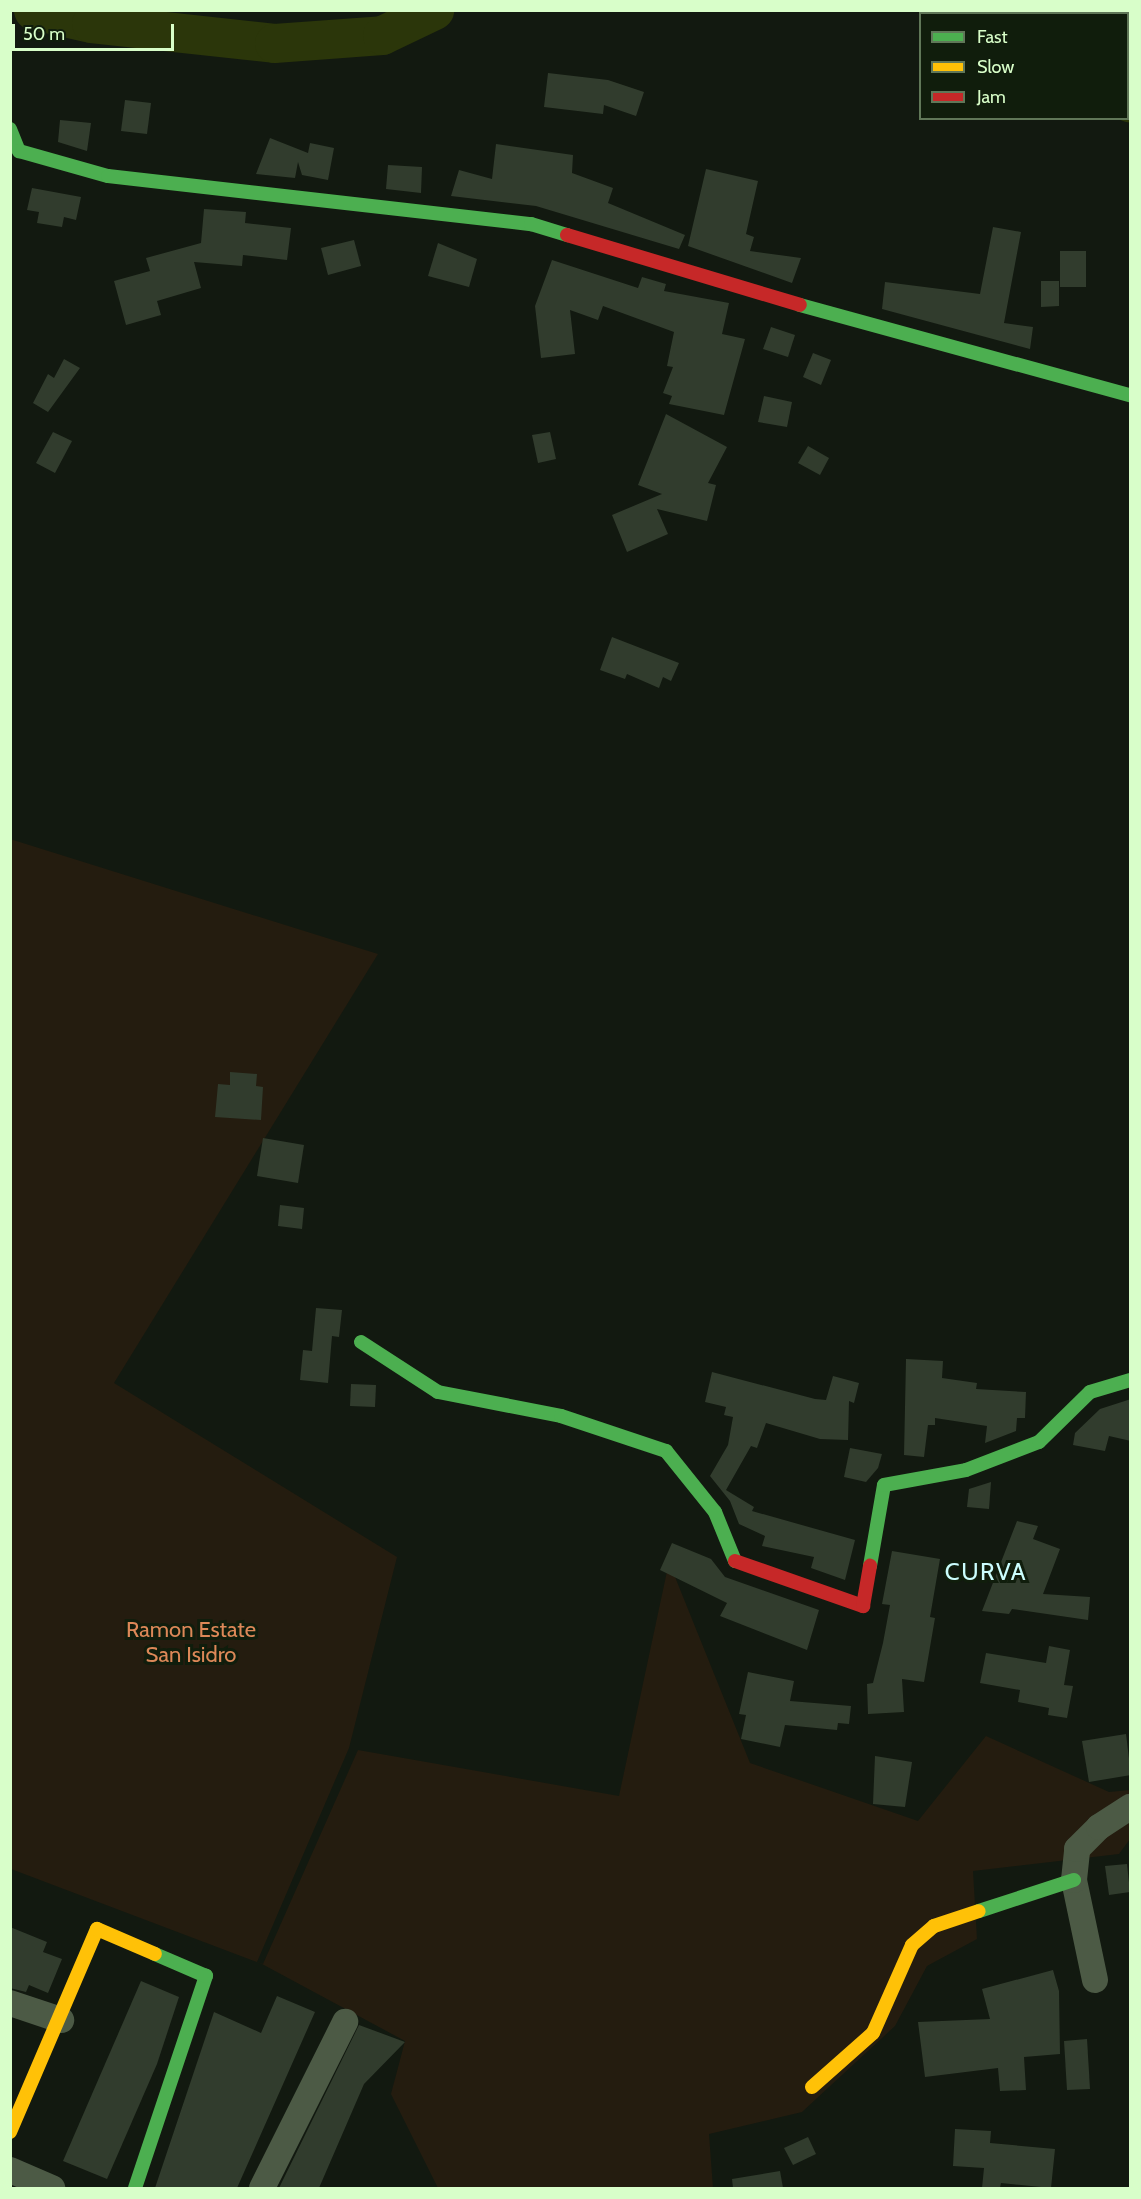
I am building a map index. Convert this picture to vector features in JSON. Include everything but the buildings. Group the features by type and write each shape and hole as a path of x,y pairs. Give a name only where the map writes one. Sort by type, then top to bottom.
{"street":[{"path":"10,129 19,151 108,176 531,224 843,318 1131,395"},
{"path":"361,1342 438,1392 561,1416 666,1451 715,1512 731,1559 862,1606 884,1485 966,1470 1039,1443 1090,1392 1131,1380"},
{"path":"1095,1980 1074,1880 1077,1849 1099,1827 1131,1807"},
{"path":"812,2087 873,2033 912,1945 934,1926 1074,1880"},
{"path":"10,2132 61,2020 97,1929 206,1976 135,2188"},
{"path":"10,2003 61,2020"},
{"path":"262,2188 345,2022"},
{"path":"10,2170 52,2188"}],"green space":[{"name":"Ramon Estate San Isidro","path":"10,839 378,954 114,1383 397,1557 349,1748 257,1962 263,1964 358,1750 619,1796 669,1562 750,1763 918,1821 986,1736 1109,1792 1130,1790 1130,1839 1119,1854 973,1871 977,1939 927,1966 895,2026 802,2112 709,2134 713,2188 438,2188 391,2094 405,2041 262,1964 11,1869"}],"waterway":[{"path":"33,10 91,23 274,43 382,35 434,10"}],"traffic: fast":[{"path":"10,129 19,151 108,176 531,224 567,235"},
{"path":"800,305 1130,395"},
{"path":"361,1342 438,1392 561,1416 666,1451 715,1512 735,1561"},
{"path":"870,1566 884,1485 966,1470 1039,1442 1090,1392 1130,1380"},
{"path":"979,1911 1074,1880"},
{"path":"135,2188 206,1976 155,1954"}],"traffic: slow":[{"path":"812,2087 873,2033 912,1945 934,1926 979,1911"},
{"path":"10,2132 97,1929 155,1954"}],"traffic: jam":[{"path":"567,235 800,305"},
{"path":"735,1561 863,1606 870,1566"}],"district":[{"name":"CURVA","path":"986,1572"}]}
